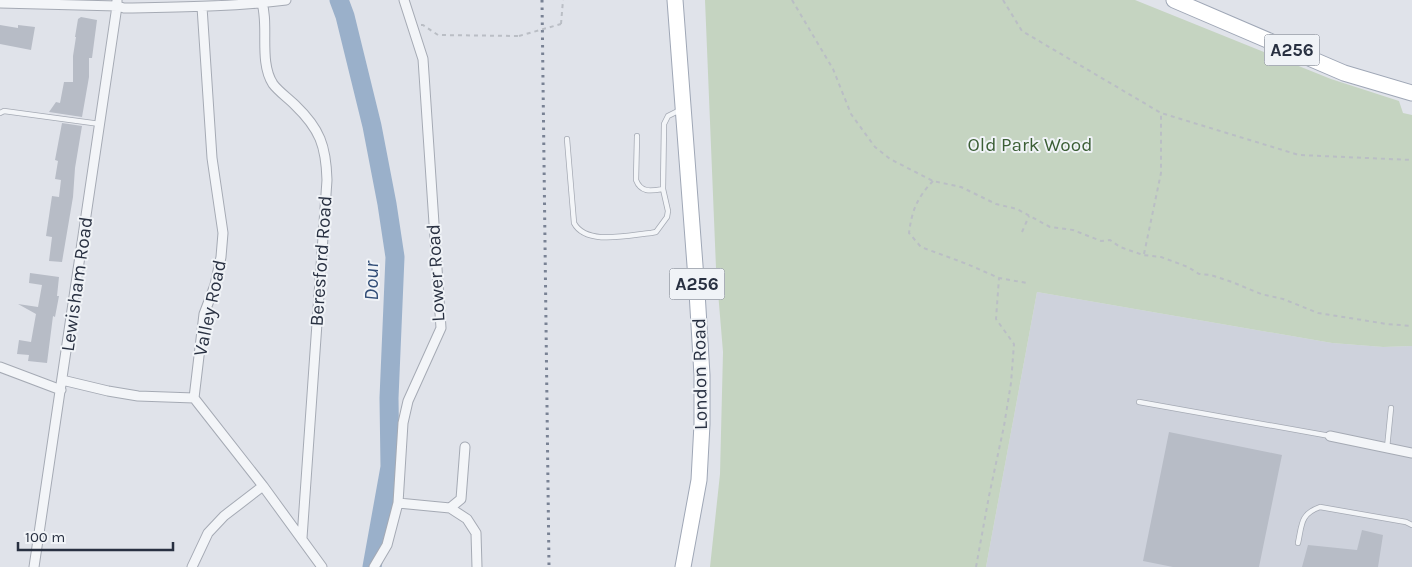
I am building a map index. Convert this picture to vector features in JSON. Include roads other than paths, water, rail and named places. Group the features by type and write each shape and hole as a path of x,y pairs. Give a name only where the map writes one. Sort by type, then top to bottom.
{"main road":[{"name":"London Road","path":"675,0 697,292 702,424 699,480 683,567"},
{"name":"A256","path":"1174,0 1344,72 1412,93"}],"street":[{"path":"0,3 117,3 124,8 202,7 286,0"},
{"name":"Lower Road","path":"376,564 386,545 398,504 403,423 408,401 441,328 423,59 404,0"},
{"name":"Beresford Road","path":"262,2 267,69 273,84 309,118 317,129 326,163 327,180 302,538"},
{"name":"Lewisham Road","path":"34,567 117,3"},
{"name":"Valley Road","path":"194,398 204,314 215,285 222,257 222,233 212,158 202,7"},
{"path":"0,367 62,385 138,396 194,398 263,486 322,567"},
{"path":"1330,436 1408,452"},
{"path":"450,508 461,500 465,447"},
{"path":"192,567 208,533 224,516 263,486"},
{"path":"398,504 450,508 467,519 476,533 477,567"}],"lane":[{"path":"567,139 574,223 578,229 600,238 656,232 668,217 663,189 664,124 668,116 683,109"},
{"path":"0,113 100,124"},
{"path":"637,136 636,180 642,189 652,191 663,189"},
{"path":"1139,402 1330,436"},
{"path":"1387,448 1391,408"},
{"path":"1298,543 1303,519 1309,510 1320,506 1406,522 1412,525"}],"waterway":[{"name":"Dour","path":"339,0 345,16 372,126 395,257 389,398 390,467 372,567"}],"railway":[{"path":"542,0 549,567"}],"park label":[{"name":"Old Park Wood","path":"1030,145"}]}
